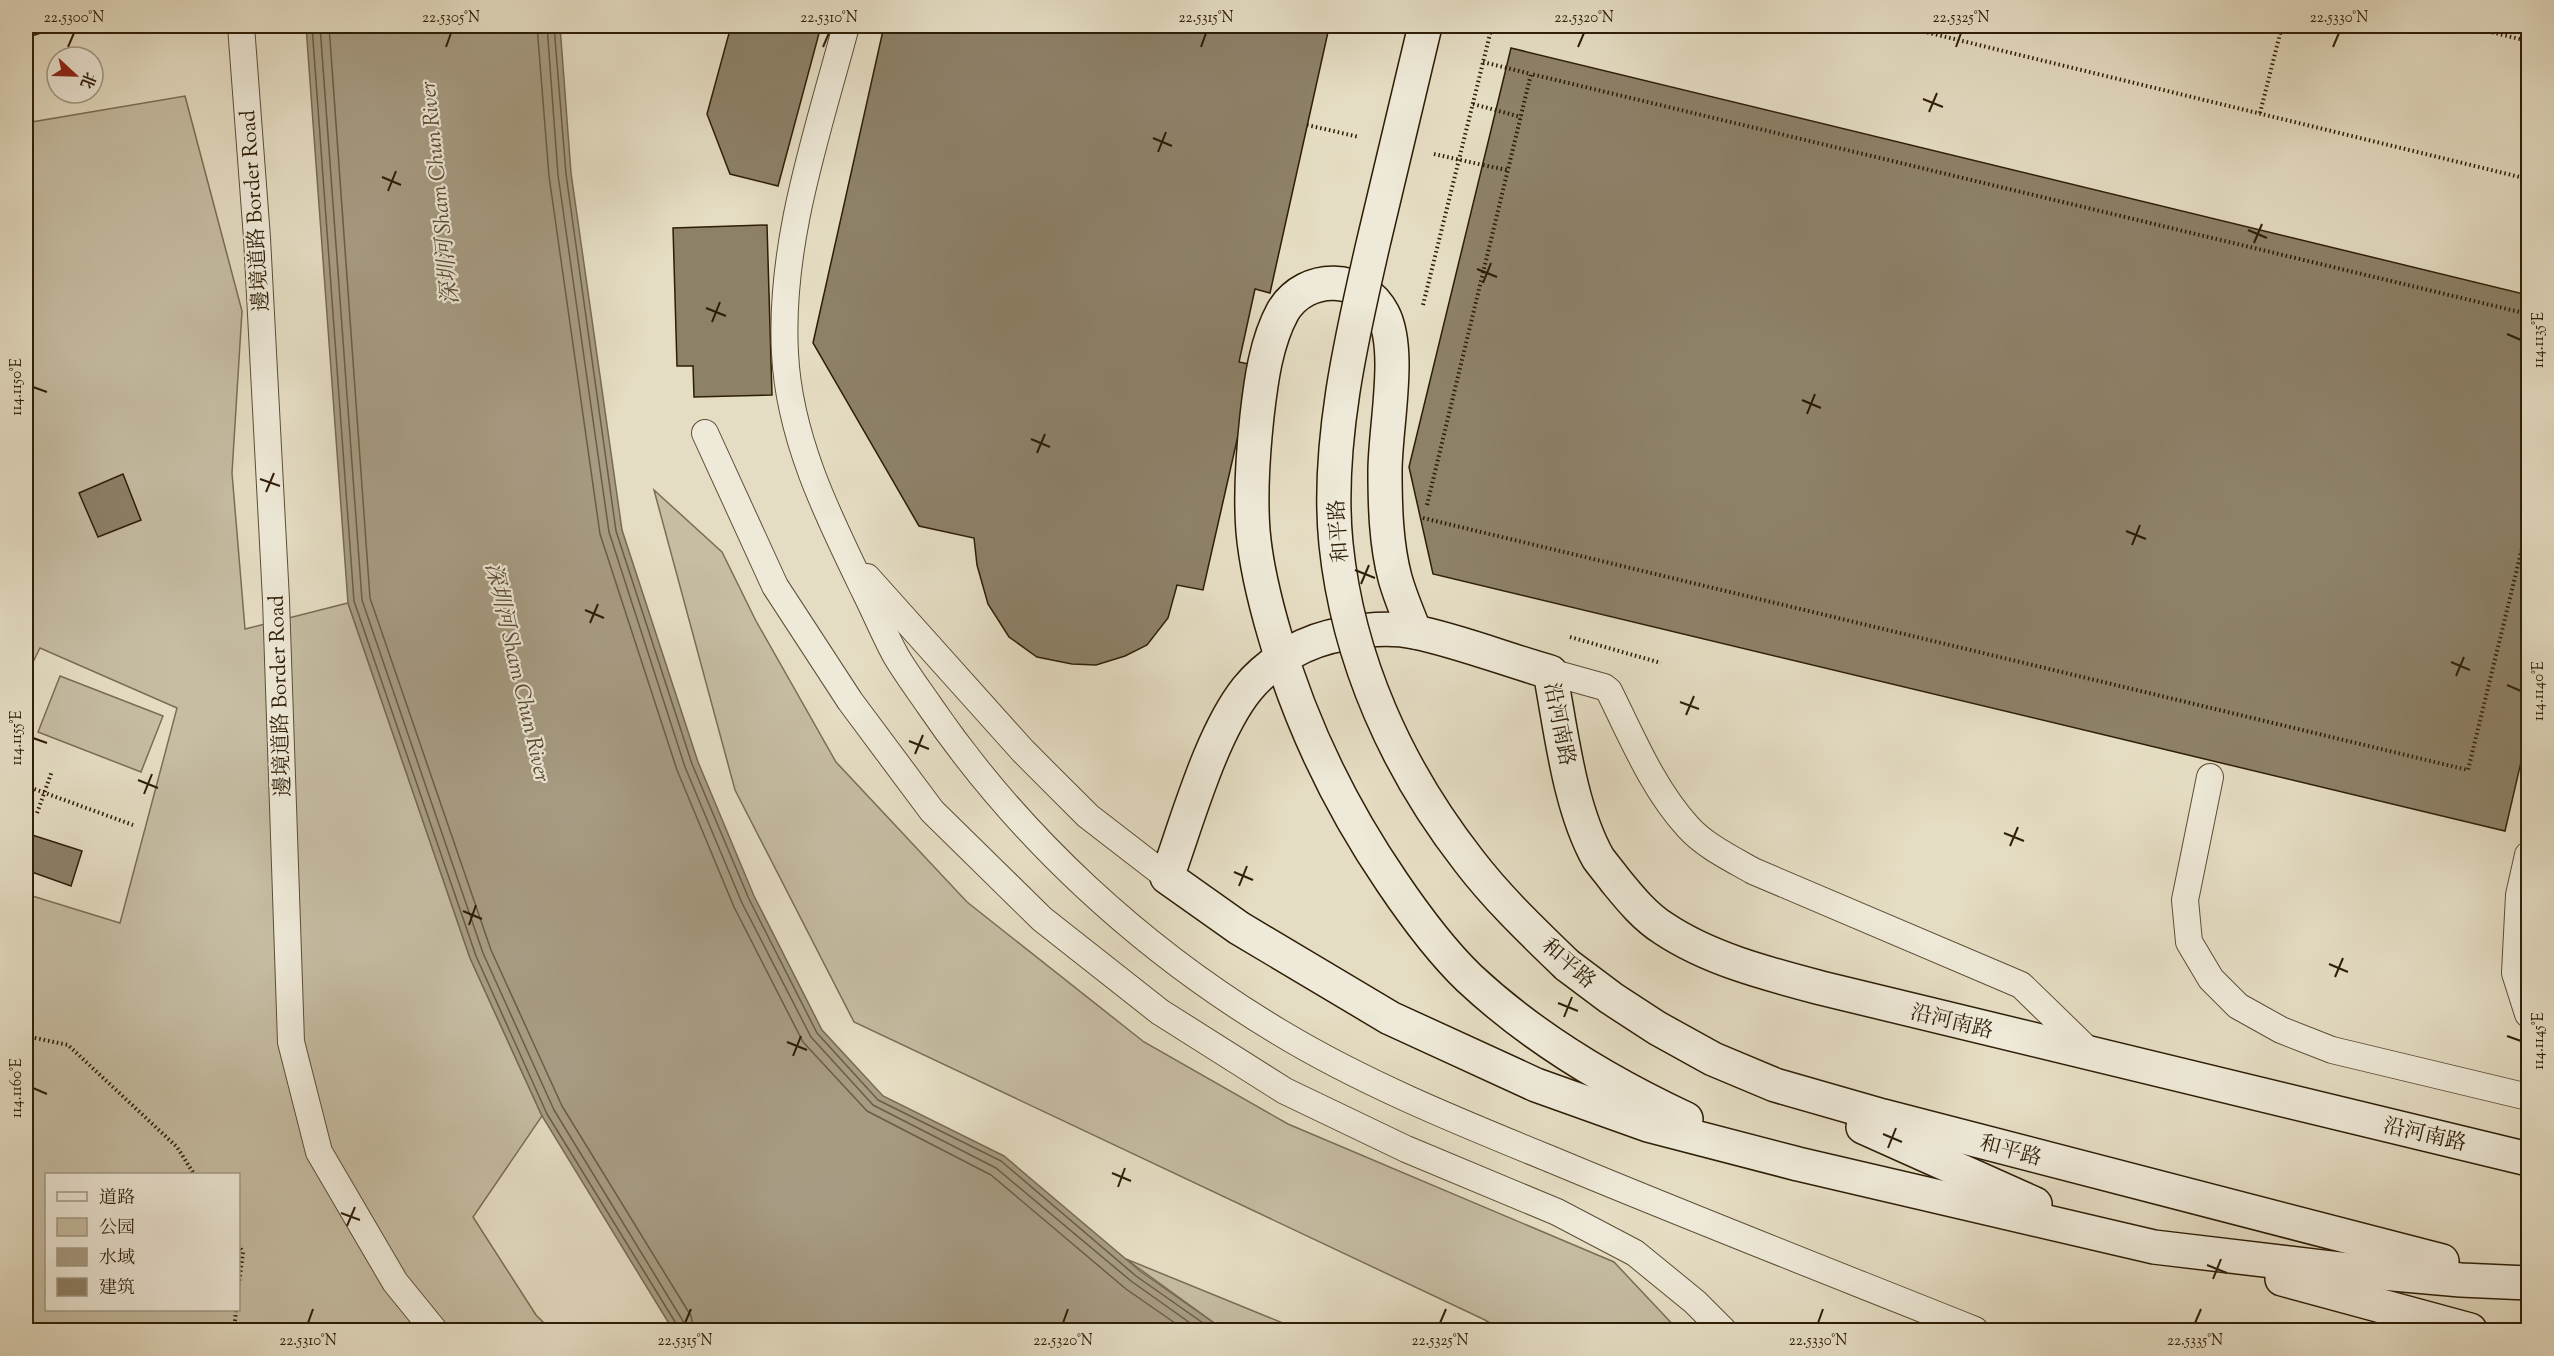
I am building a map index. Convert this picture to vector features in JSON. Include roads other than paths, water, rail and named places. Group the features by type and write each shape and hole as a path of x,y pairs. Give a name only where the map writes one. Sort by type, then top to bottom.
{"main road":[{"name":"和平路","path":"1425,26 1353,331 1342,399 1335,467 1338,554 1348,621 1372,694 1399,754 1435,814 1469,862 1513,912 1567,965 1611,998 1657,1028 1713,1059 1775,1085 1883,1116 2408,1254 2529,1277"},
{"path":"1415,632 1395,577 1387,526 1385,470 1391,336 1383,312 1373,300 1350,286 1329,283 1310,286 1291,298 1279,319 1268,351 1260,392 1252,458 1253,531 1265,602 1281,657 1313,743 1371,852 1420,923 1468,976 1512,1014 1564,1053 1607,1079 1713,1132 1798,1164"},
{"path":"1551,672 1415,632 1374,628 1324,637 1281,657 1247,689 1224,728 1204,774 1167,877 1239,928 1390,1018 1536,1085 1648,1125 1798,1164 2154,1247 2387,1306 2470,1330"},
{"name":"沿河南路","path":"1551,672 1567,767 1582,818 1599,858 1630,899 1662,928 1702,949 1759,971 2092,1055 2529,1159"},
{"path":"1775,1085 2034,1204 2154,1247 2348,1270 2461,1280 2529,1282"}],"lane":[{"name":"邊境道路 Border Road","path":"241,26 258,238 276,600 291,1042 319,1152 394,1282 434,1330"},
{"path":"846,26 798,209 785,292 784,356 795,422 814,482 846,554 897,658 962,753 1027,828 1118,916 1206,984 1281,1033 1391,1090 1602,1181 1975,1330"},
{"path":"705,433 775,586 850,701 932,811 1042,919 1160,1012 1285,1091 1406,1149 1557,1212 1635,1253 1695,1302 1723,1330"},
{"path":"846,554 1023,751 1080,808 1167,877"},
{"path":"1551,672 1604,687 1609,691 1667,800 1689,829 1715,849 1753,872 2020,985 2092,1055"},
{"path":"2210,777 2186,900 2189,942 2211,979 2238,1006 2281,1030 2332,1050 2529,1097"},
{"path":"2529,855 2519,895 2515,973 2529,1014"}],"water":[{"name":"深圳河 Sham Chun River","path":"306,26 560,26 571,173 622,530 698,762 754,896 822,1030 883,1096 1004,1156 1140,1271 1224,1330 673,1330 542,1116 470,958 348,603"}]}
